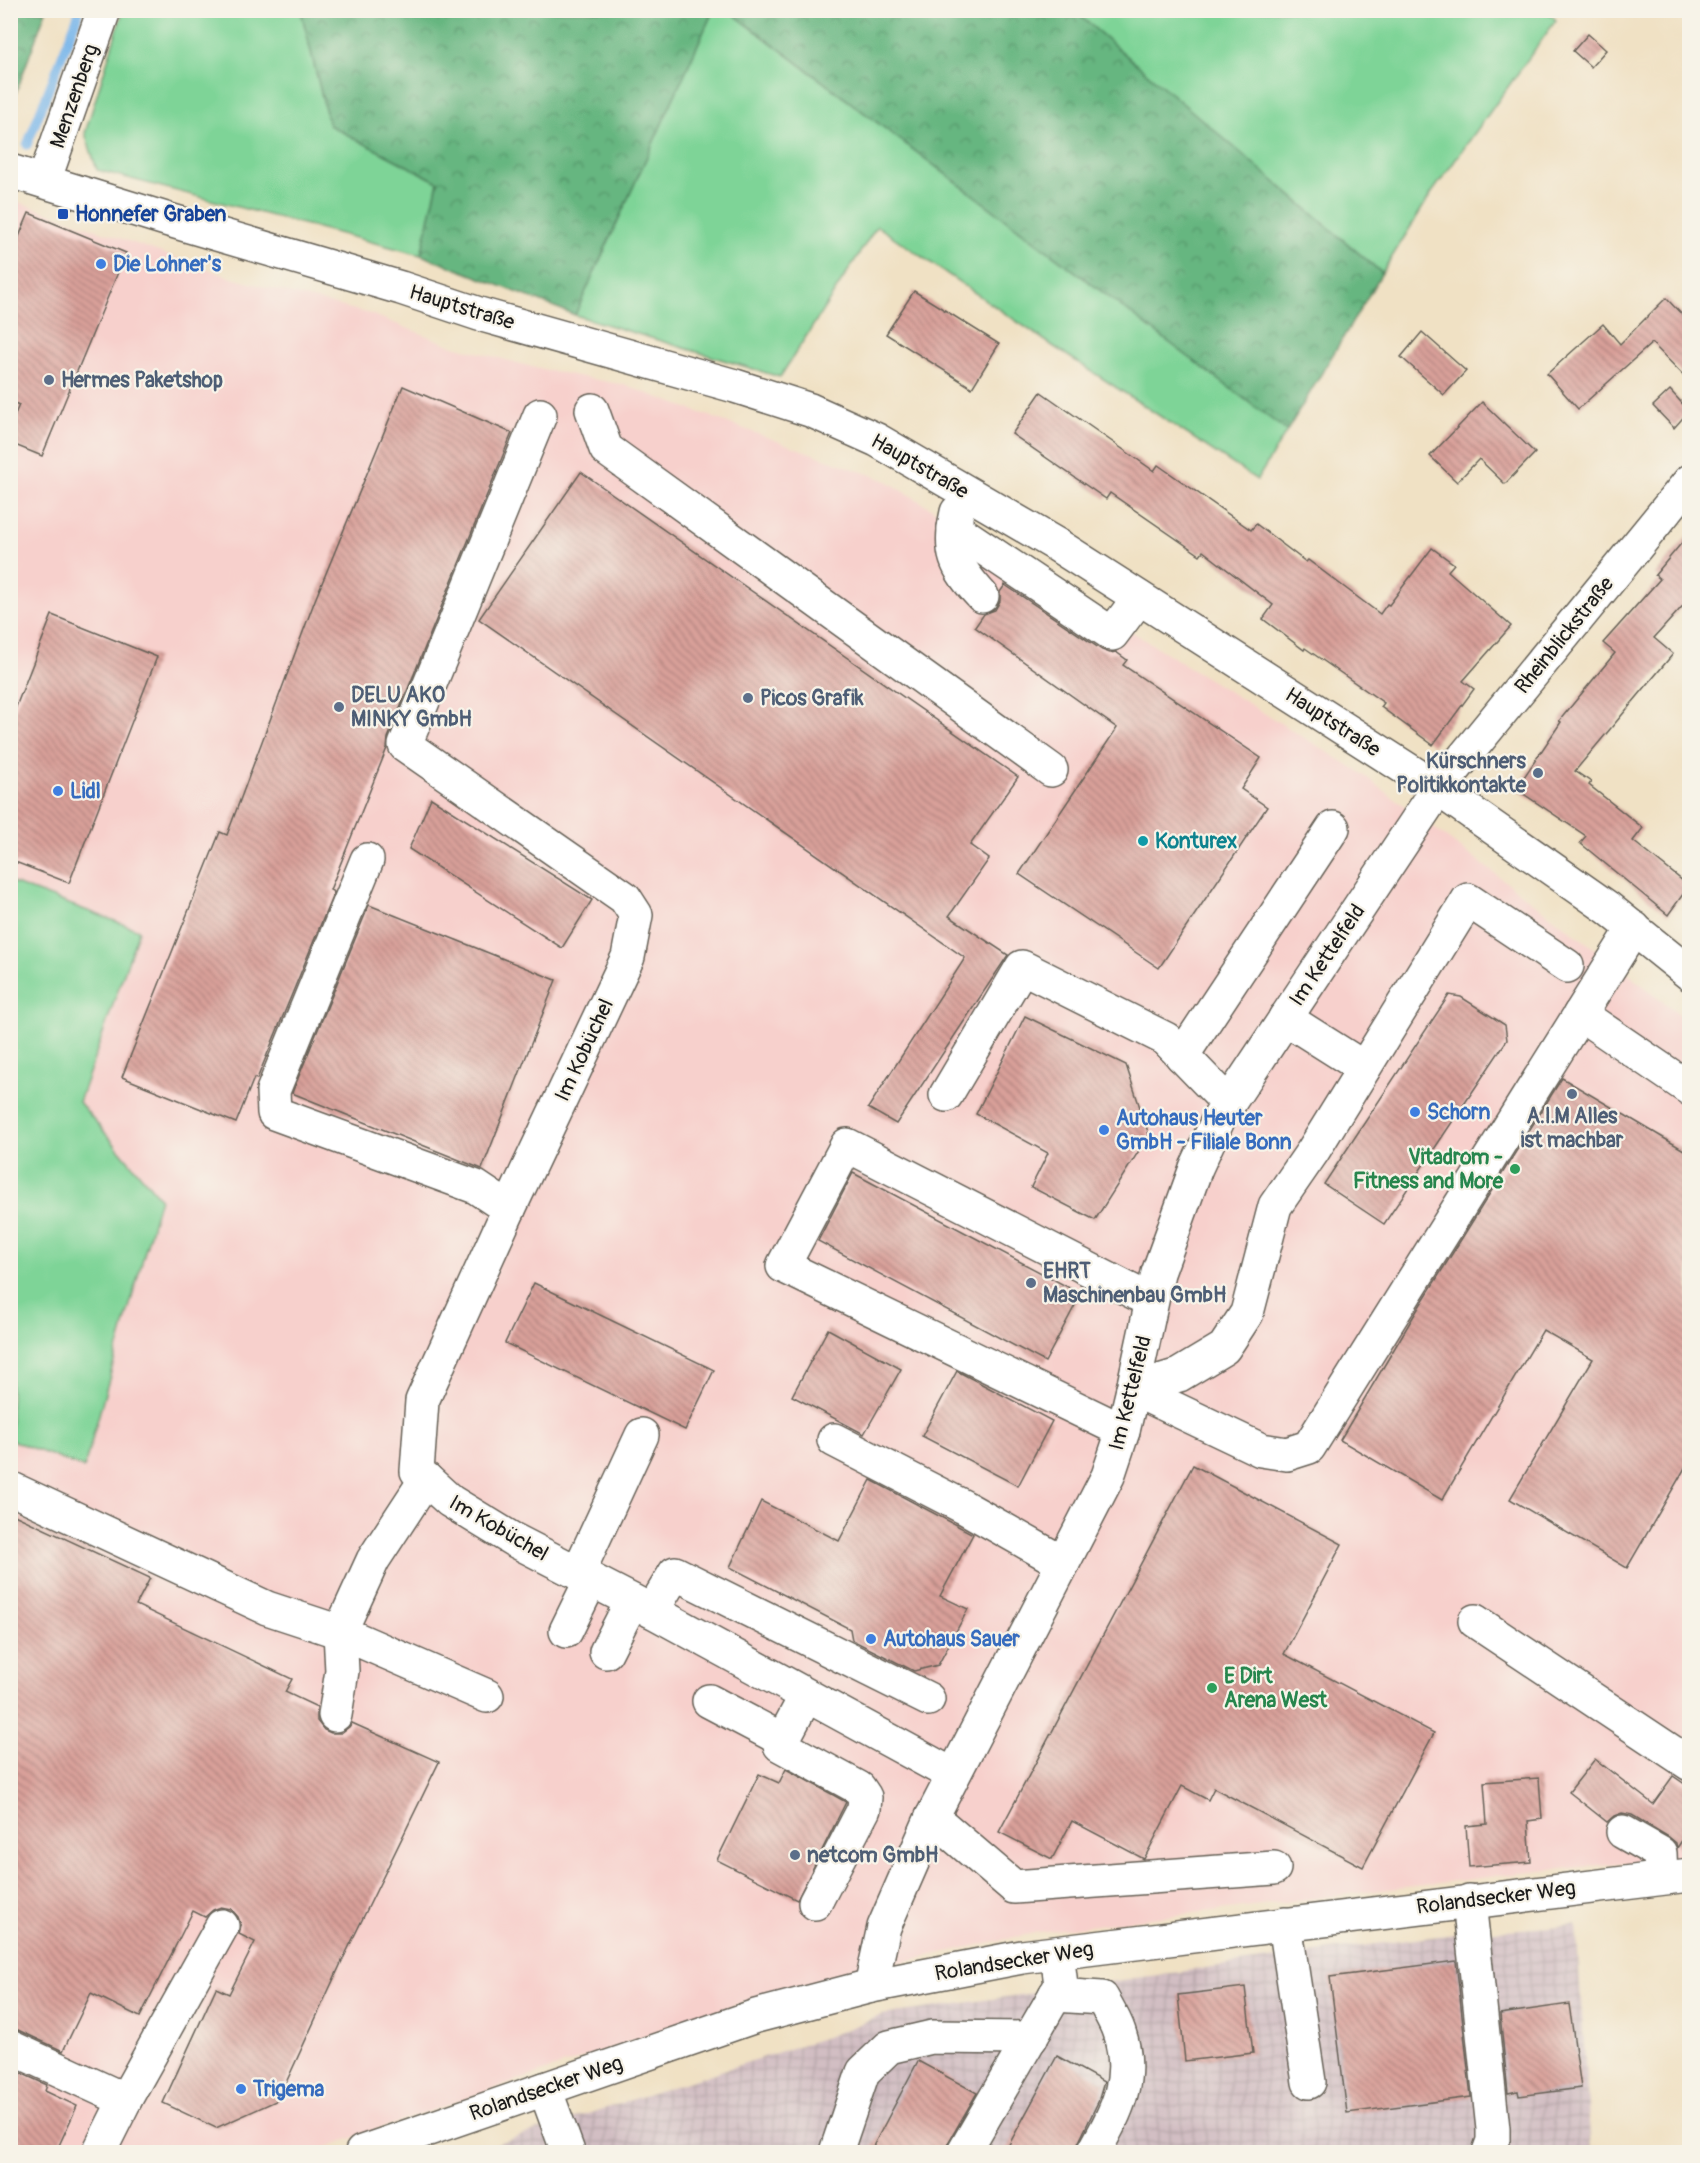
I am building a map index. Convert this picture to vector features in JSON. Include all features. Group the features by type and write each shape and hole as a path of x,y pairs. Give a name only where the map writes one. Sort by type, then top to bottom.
{"street":[{"name":"Menzenberg","path":"44,181 104,10"},
{"name":"Hauptstraße","path":"10,171 180,224 401,288 479,314 735,386 810,410 877,440 1057,545 1438,789 1634,928 1689,974"},
{"path":"592,410 606,449 1050,770"},
{"name":"Im Kobüchel","path":"540,415 405,745 625,898 636,915 628,957 509,1209 422,1401 417,1471 450,1501 512,1539 642,1606 953,1775"},
{"name":"Rheinblickstraße","path":"1438,789 1689,481"},
{"path":"963,490 954,528 956,562 967,580 982,596"},
{"path":"954,528 1112,634 1139,598"},
{"name":"Im Kettelfeld","path":"872,1986 884,1927 932,1816 1108,1476 1123,1431 1158,1273 1183,1200 1219,1118 1438,789"},
{"path":"1182,1056 1333,828"},
{"path":"367,860 273,1091 274,1113 476,1187 509,1209"},
{"path":"1133,1389 1179,1374 1224,1348 1247,1313 1275,1206 1313,1152 1468,900 1567,966"},
{"path":"1133,1389 1261,1450 1287,1454 1309,1447 1634,928"},
{"path":"946,1095 1022,967 1166,1039 1229,1104"},
{"path":"1580,1014 1689,1089"},
{"path":"1286,1018 1364,1068"},
{"path":"1123,1431 783,1266 848,1145 1151,1301"},
{"path":"566,1631 585,1576 642,1435"},
{"path":"834,1440 964,1507 1062,1563"},
{"path":"335,1715 342,1671 340,1632 373,1560 426,1479"},
{"path":"10,1488 267,1608 340,1632 487,1696"},
{"path":"606,1652 642,1606 675,1573 928,1699"},
{"path":"1475,1621 1689,1764"},
{"path":"806,1696 780,1745 859,1788 865,1797 864,1809 815,1903"},
{"path":"709,1701 783,1740"},
{"path":"932,1816 1014,1887 1274,1868"},
{"path":"1623,1832 1660,1853 1675,1876"},
{"name":"Rolandsecker Weg","path":"363,2152 756,2016 872,1986 1022,1957 1675,1876"},
{"path":"1469,1901 1493,2129 1493,2141 1489,2152"},
{"path":"1285,1924 1309,2082"},
{"path":"99,2152 125,2100 222,1926"},
{"path":"964,2152 1061,1985 1057,1953"},
{"path":"1055,1995 1102,1998 1119,2032 1125,2066 1123,2096 1094,2152"},
{"path":"836,2152 863,2073 889,2047 932,2037 1031,2037"},
{"path":"10,2047 125,2100"},
{"path":"545,2089 568,2152"}],"shaded area":[{"path":"10,199 238,280 371,314 450,345 536,368 624,385 887,481 1358,771 1689,1022 1689,1856 1513,1874 1039,1932 896,1963 748,2001 312,2152 11,2152 11,1440 84,1468 160,1198 79,1102 139,931 11,882"},
{"path":"1576,1925 1591,2152 470,2152 832,2035 882,2015 1338,1949 1455,1934"}],"green space":[{"path":"301,10 713,11 575,315 421,255 438,182 329,125"},
{"path":"1546,10 1556,20 1431,194 1382,273 1074,11"},
{"path":"10,11 46,11 11,106"},
{"path":"123,11 301,11 329,125 438,182 421,255 97,170 85,133"},
{"path":"713,11 729,11 1287,431 1257,480 1053,346 877,226 780,377 575,315"},
{"path":"729,11 1074,11 1382,273 1287,431"},
{"path":"10,882 139,930 79,1102 160,1198 84,1468 11,1440"}],"building":[{"path":"1588,34 1606,50 1591,67 1573,51"},
{"path":"29,213 126,253 42,456 10,443 10,426 19,405 10,401 10,258"},
{"path":"914,291 999,344 972,388 886,334"},
{"path":"1666,298 1689,322 1689,381 1652,343 1578,409 1547,374 1603,324 1620,344"},
{"path":"1422,332 1466,371 1444,395 1401,357"},
{"name":"DELU AKO MINKY GmbH","path":"403,386 512,433 388,738 387,748 330,890 334,892 257,1079 254,1078 236,1123 122,1077 220,832 227,835 315,600"},
{"path":"1670,390 1689,411 1674,428 1653,406"},
{"path":"1041,392 1154,471 1158,465 1251,530 1256,524 1380,614 1432,548 1454,564 1448,571 1511,626 1463,681 1474,689 1433,745 1381,707 1384,703 1305,648 1304,650 1263,619 1273,605 1203,551 1200,555 1110,493 1106,499 1012,434"},
{"path":"1482,402 1535,453 1505,484 1479,459 1457,482 1430,456"},
{"name":"Picos Grafik","path":"581,472 1018,777 970,845 989,859 949,916 1008,955 896,1124 868,1108 965,958 479,619"},
{"path":"1689,534 1689,599 1654,638 1673,654 1575,771 1591,782 1589,785 1643,828 1633,841 1689,886 1668,915 1580,843 1586,836 1516,789 1561,722 1559,721 1615,653 1603,643 1660,579 1655,575"},
{"name":"Konturex","path":"1005,585 1102,650 1110,653 1116,652 1127,660 1123,665 1261,758 1241,789 1267,807 1159,968 1019,874 1117,728 975,627 984,614 995,610 1000,601 1000,592"},
{"name":"Lidl","path":"52,615 157,657 69,883 10,860 10,722"},
{"path":"431,798 592,900 562,948 409,849"},
{"path":"369,905 556,980 482,1169 292,1093"},
{"name":"Schorn","path":"1449,995 1461,997 1505,1025 1507,1040 1384,1224 1324,1184"},
{"path":"1025,1016 1126,1065 1149,1135 1095,1220 1031,1187 1048,1153 976,1114"},
{"path":"1562,1078 1689,1153 1689,1461 1627,1568 1510,1499 1593,1359 1543,1330 1442,1500 1340,1440 1419,1307"},
{"path":"853,1173 1081,1294 1045,1362 818,1241"},
{"path":"534,1283 714,1370 685,1430 505,1343"},
{"path":"828,1329 901,1369 864,1434 792,1396"},
{"path":"957,1371 1052,1421 1018,1486 922,1436"},
{"name":"E Dirt Arena West","path":"1193,1465 1342,1544 1284,1654 1434,1733 1363,1867 1214,1788 1208,1800 1182,1786 1144,1859 1072,1821 1052,1859 999,1832"},
{"path":"871,1480 973,1534 940,1596 968,1609 938,1665 914,1671 852,1640 850,1629 730,1567 761,1501 839,1541"},
{"path":"10,1513 150,1578 136,1605 292,1679 285,1692 317,1707 317,1721 324,1730 341,1733 352,1723 439,1762 342,1961 278,2100 216,2128 163,2103 216,1988 229,1994 255,1942 239,1934 241,1925 231,1909 221,1907 205,1917 193,1911 140,2017 91,1993 63,2051 18,2030 10,2029"},
{"path":"1595,1759 1653,1804 1673,1776 1689,1787 1689,1830 1677,1848 1676,1843 1669,1837 1632,1815 1622,1813 1607,1822 1569,1792"},
{"path":"786,1769 846,1802 797,1900 717,1860 759,1774 779,1783"},
{"path":"1539,1778 1542,1819 1528,1821 1531,1862 1469,1867 1466,1826 1487,1824 1484,1782"},
{"path":"1456,1961 1471,2097 1347,2113 1330,1977"},
{"path":"1245,1987 1253,2053 1185,2061 1178,1995"},
{"path":"1569,2004 1581,2088 1519,2096 1518,2091 1508,2093 1500,2014"},
{"path":"1057,2056 1104,2082 1098,2102 1074,2152 1005,2152"},
{"path":"918,2061 977,2093 945,2152 870,2152"},
{"path":"10,2068 47,2085 45,2091 77,2106 56,2152 10,2152"}],"waterway":[{"name":"Honnefer Graben","path":"27,145 80,10"}],"place":[{"name":"Honnefer Graben","path":"63,214"},
{"name":"Die Lohner's","path":"101,264"},
{"name":"Hermes Paketshop","path":"49,380"},
{"name":"Picos Grafik","path":"748,698"},
{"name":"DELU AKO MINKY GmbH","path":"339,707"},
{"name":"Kürschners Politikkontakte","path":"1538,773"},
{"name":"Lidl","path":"58,791"},
{"name":"Konturex","path":"1143,841"},
{"name":"A.I.M Alles ist machbar","path":"1572,1094"},
{"name":"Schorn","path":"1415,1112"},
{"name":"Autohaus Heuter GmbH - Filiale Bonn","path":"1104,1130"},
{"name":"Vitadrom - Fitness and More","path":"1515,1169"},
{"name":"EHRT Maschinenbau GmbH","path":"1031,1283"},
{"name":"Autohaus Sauer","path":"871,1639"},
{"name":"E Dirt Arena West","path":"1212,1688"},
{"name":"netcom GmbH","path":"795,1855"},
{"name":"Trigema","path":"241,2089"}]}
